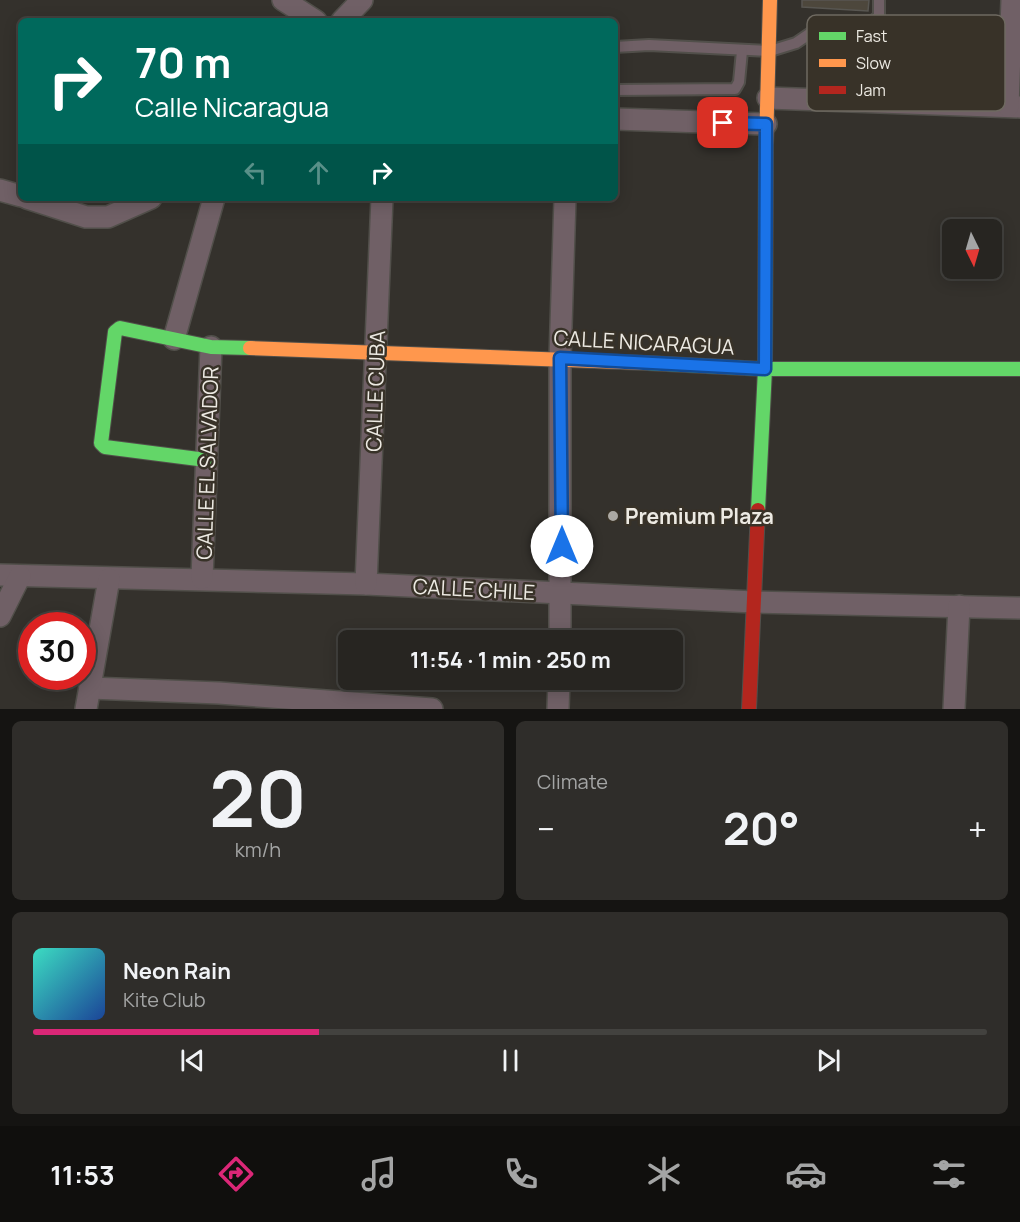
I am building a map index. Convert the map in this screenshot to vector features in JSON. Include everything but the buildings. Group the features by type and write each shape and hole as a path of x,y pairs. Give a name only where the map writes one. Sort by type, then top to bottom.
{"street":[{"path":"283,0 311,18"},
{"path":"345,18 362,0"},
{"path":"749,709 765,369 766,124 770,0"},
{"path":"1012,0 1014,106"},
{"path":"768,98 807,99"},
{"path":"618,119 766,124"},
{"path":"0,190 18,195"},
{"path":"36,201 86,217 108,217 144,201"},
{"path":"174,339 213,201"},
{"name":"CALLE CUBA","path":"366,584 382,201"},
{"path":"560,630 560,358 566,201"},
{"name":"CALLE NICARAGUA","path":"206,460 105,447 101,443 115,332 125,327 211,347 377,354 560,358 765,369 1020,369"},
{"name":"CALLE EL SALVADOR","path":"202,579 211,347"},
{"path":"0,616 10,576"},
{"name":"CALLE CHILE","path":"10,576 366,584 754,602 1020,608"},
{"path":"96,654 109,579"},
{"path":"954,709 959,606"},
{"path":"96,688 219,693 432,709"},
{"path":"86,709 90,690"},
{"path":"558,709 559,690"}],"lane":[{"path":"618,47 649,45 770,51 796,43 807,35"},
{"path":"618,90 735,89 740,82 742,51"}],"traffic: fast":[{"path":"758,510 765,369 766,145"},
{"path":"206,460 105,447 101,443 115,332 120,328 211,347 250,348"},
{"path":"647,363 765,369 1020,369"}],"traffic: slow":[{"path":"766,145 770,0"},
{"path":"250,348 647,363"}],"traffic: jam":[{"path":"749,709 758,510"}],"place":[{"name":"Premium Plaza","path":"613,516"}],"route":[{"path":"562,546 560,358 765,369 766,124 723,123"}]}
